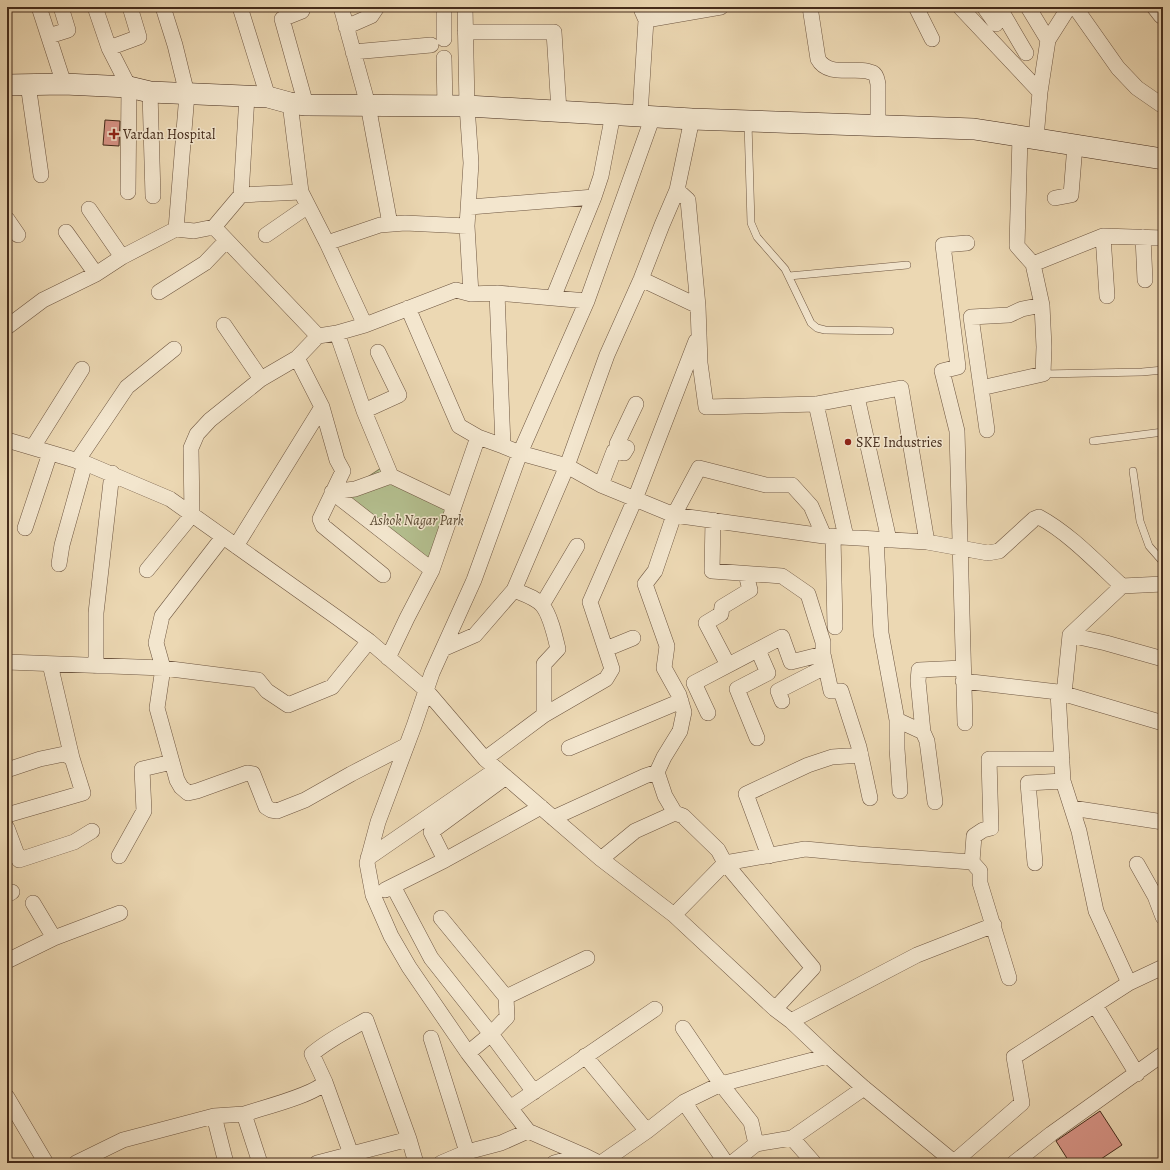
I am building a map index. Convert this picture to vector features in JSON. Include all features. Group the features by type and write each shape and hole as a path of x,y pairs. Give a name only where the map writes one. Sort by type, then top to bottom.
{"street":[{"path":"40,7 64,84"},
{"path":"49,36 68,30 61,7"},
{"path":"95,7 109,48 129,87 128,192"},
{"path":"109,48 139,37 130,7"},
{"path":"163,7 175,44 187,94 176,229"},
{"path":"240,7 268,97"},
{"path":"300,7 302,11 282,19 298,104 301,192 327,243 365,325"},
{"path":"341,7 368,106 390,224"},
{"path":"346,27 371,16 377,7"},
{"path":"353,52 437,42 444,7"},
{"path":"465,7 467,106 471,163 470,207 467,226 471,294"},
{"path":"721,7 644,14 647,115 587,301 520,453 474,580 426,690 378,822 366,863 373,895 391,936 409,967 468,1053 510,1108 528,1131 600,1163 647,1131 684,1102 721,1084 828,1056"},
{"path":"810,7 818,59 821,65 835,70 858,70 873,73 877,77 878,126"},
{"path":"916,7 932,39"},
{"path":"960,7 1040,92"},
{"path":"984,7 996,24"},
{"path":"999,7 1026,53"},
{"path":"1028,7 1048,40"},
{"path":"981,388 1044,374 1042,305 1033,264 1017,246 1028,137 1040,92 1048,40 1069,7"},
{"path":"1075,7 1118,68 1137,88 1163,106"},
{"path":"465,32 554,32 559,111"},
{"path":"444,58 445,106"},
{"path":"7,84 64,84 129,87 150,92 268,97 298,104 467,106 647,115 692,119 974,129 1075,145 1161,155"},
{"path":"28,84 41,176"},
{"path":"150,92 153,196"},
{"path":"7,327 43,300 96,274 122,257 176,229 194,230 214,227 241,195 247,96"},
{"path":"553,298 601,176 613,114"},
{"path":"443,649 475,635 514,590 566,466 607,355 641,279 677,190 692,119"},
{"path":"1055,198 1071,195 1075,145"},
{"path":"677,190 688,200 698,306 700,363 706,407 816,404 900,388 927,542"},
{"path":"241,195 301,192"},
{"path":"470,207 594,197"},
{"path":"266,236 308,206"},
{"path":"89,209 122,257"},
{"path":"7,219 18,235"},
{"path":"327,243 380,225 405,223 467,226"},
{"path":"214,227 318,336"},
{"path":"66,232 96,274"},
{"path":"1033,264 1103,236 1163,238"},
{"path":"1103,236 1107,296"},
{"path":"1143,237 1145,280"},
{"path":"159,292 205,263 226,241"},
{"path":"965,723 958,431 942,371 958,367 943,245 967,243"},
{"path":"641,279 698,306"},
{"path":"147,570 192,514 191,448 197,434 210,420 261,379 297,358 318,336 337,333 365,325 456,290 471,294 497,293 587,301"},
{"path":"497,293 503,446"},
{"path":"986,430 971,317 1009,315 1022,308 1042,305"},
{"path":"408,308 459,426 478,437 520,453 566,466 601,485 674,515 834,536 927,542 988,553 999,551 1034,519 1039,517 1047,521 1066,536 1122,586"},
{"path":"224,325 261,379"},
{"path":"337,333 364,410 391,476 454,506"},
{"path":"485,759 544,714 606,679 612,669 590,602 635,499 699,335"},
{"path":"59,564 81,462 127,387 174,349"},
{"path":"364,410 399,394 378,352"},
{"path":"297,358 322,407 337,460 343,471 320,519 323,526 383,575"},
{"path":"33,447 82,369"},
{"path":"856,397 882,539 881,633 897,720 900,791"},
{"path":"601,485 614,451 624,454 627,448 618,444 636,404"},
{"path":"816,404 834,536 835,627"},
{"path":"236,546 322,407"},
{"path":"388,658 432,570 478,437"},
{"path":"7,440 81,462 170,499 369,641 426,690 485,759 601,859 674,915 775,1009 791,1021 864,1088 954,1163 1022,1103 1014,1058 1129,983 1163,967"},
{"path":"25,528 50,453"},
{"path":"775,1009 813,968 725,863 718,850 683,816 675,813 666,796 657,772 682,724 684,712 679,694 664,668 667,646 645,584 655,571 674,515 699,468 766,485 792,485 811,506 834,536"},
{"path":"96,666 96,613 112,474"},
{"path":"332,492 354,489 391,476"},
{"path":"332,492 432,570"},
{"path":"713,520 712,571 782,576 808,594 823,642 824,660 831,692 841,691 861,755 870,798"},
{"path":"223,537 162,616 156,643 163,668 157,708 177,780 181,787 188,793 197,792 247,773 254,774 266,807 277,811 305,800 406,745"},
{"path":"542,605 577,546"},
{"path":"728,665 706,623 720,614 722,607 750,590 746,574"},
{"path":"1129,983 1096,911 1079,830 1063,781 1061,693 1070,635 1122,586 1163,584"},
{"path":"514,590 531,597 542,605 554,632 558,649 544,664 544,714"},
{"path":"1070,635 1106,643 1163,659"},
{"path":"708,713 694,683 782,637 791,662 824,660"},
{"path":"606,650 633,638"},
{"path":"7,662 163,668 258,680 267,691 288,705 332,687 369,641"},
{"path":"757,738 737,689 768,673 758,650"},
{"path":"782,701 778,690 824,660"},
{"path":"7,815 83,793 72,758 50,664"},
{"path":"935,802 927,742 923,732 918,681 919,670 963,675 1061,693 1163,723"},
{"path":"569,748 680,701"},
{"path":"897,720 923,732"},
{"path":"7,770 40,759 64,754 72,758"},
{"path":"769,856 746,794 808,765 832,757 861,755"},
{"path":"972,862 974,836 983,830 991,828 989,759 1062,759"},
{"path":"118,856 144,811 142,769 172,762"},
{"path":"553,818 657,772"},
{"path":"368,858 502,773"},
{"path":"445,860 431,832 502,773"},
{"path":"1035,863 1028,783 1063,781"},
{"path":"373,895 445,860 541,807"},
{"path":"1072,808 1163,822"},
{"path":"601,859 635,831 675,813"},
{"path":"7,828 19,860 74,842 92,830"},
{"path":"674,915 725,863 805,849 972,862 980,871 980,883 1009,978"},
{"path":"1137,864 1155,896 1163,917"},
{"path":"393,886 431,958 491,1034 534,1092"},
{"path":"33,903 54,938"},
{"path":"7,961 54,938 120,912"},
{"path":"441,918 506,997 506,1017 491,1034 468,1053"},
{"path":"791,1021 917,955 994,925"},
{"path":"506,997 587,958"},
{"path":"1095,1005 1138,1074"},
{"path":"510,1108 655,1009"},
{"path":"351,1154 325,1082 312,1054 320,1046 366,1020 416,1163"},
{"path":"683,1028 721,1084 751,1122 756,1144"},
{"path":"431,1038 467,1152"},
{"path":"1014,1163 1051,1134 1138,1074 1163,1054"},
{"path":"586,1056 647,1131"},
{"path":"76,1163 123,1140 214,1116 244,1114 309,1093 321,1087 325,1082"},
{"path":"732,1163 756,1144 792,1138 864,1088"},
{"path":"7,1097 46,1163"},
{"path":"684,1102 726,1163"},
{"path":"244,1114 260,1163"},
{"path":"214,1116 226,1163"},
{"path":"441,1163 467,1152 501,1143 528,1131"},
{"path":"792,1138 814,1163"},
{"path":"316,1163 409,1140"},
{"path":"554,1163 583,1155"}],"lane":[{"path":"748,121 751,223 757,237 785,269 811,323 817,328 825,330 890,331"},
{"path":"789,276 907,264"},
{"path":"1044,374 1142,372 1163,370"},
{"path":"1093,440 1163,432"},
{"path":"1133,471 1140,521 1149,546 1163,562"}],"green space":[{"name":"Ashok Nagar Park","path":"381,468 450,507 429,562 374,518 345,492"}],"building":[{"path":"105,120 120,121 119,146 103,145"},
{"path":"1100,1111 1122,1145 1095,1163 1070,1163 1056,1141"}],"place":[{"name":"Vardan Hospital","path":"114,134"},
{"name":"SKE Industries","path":"848,442"}]}
